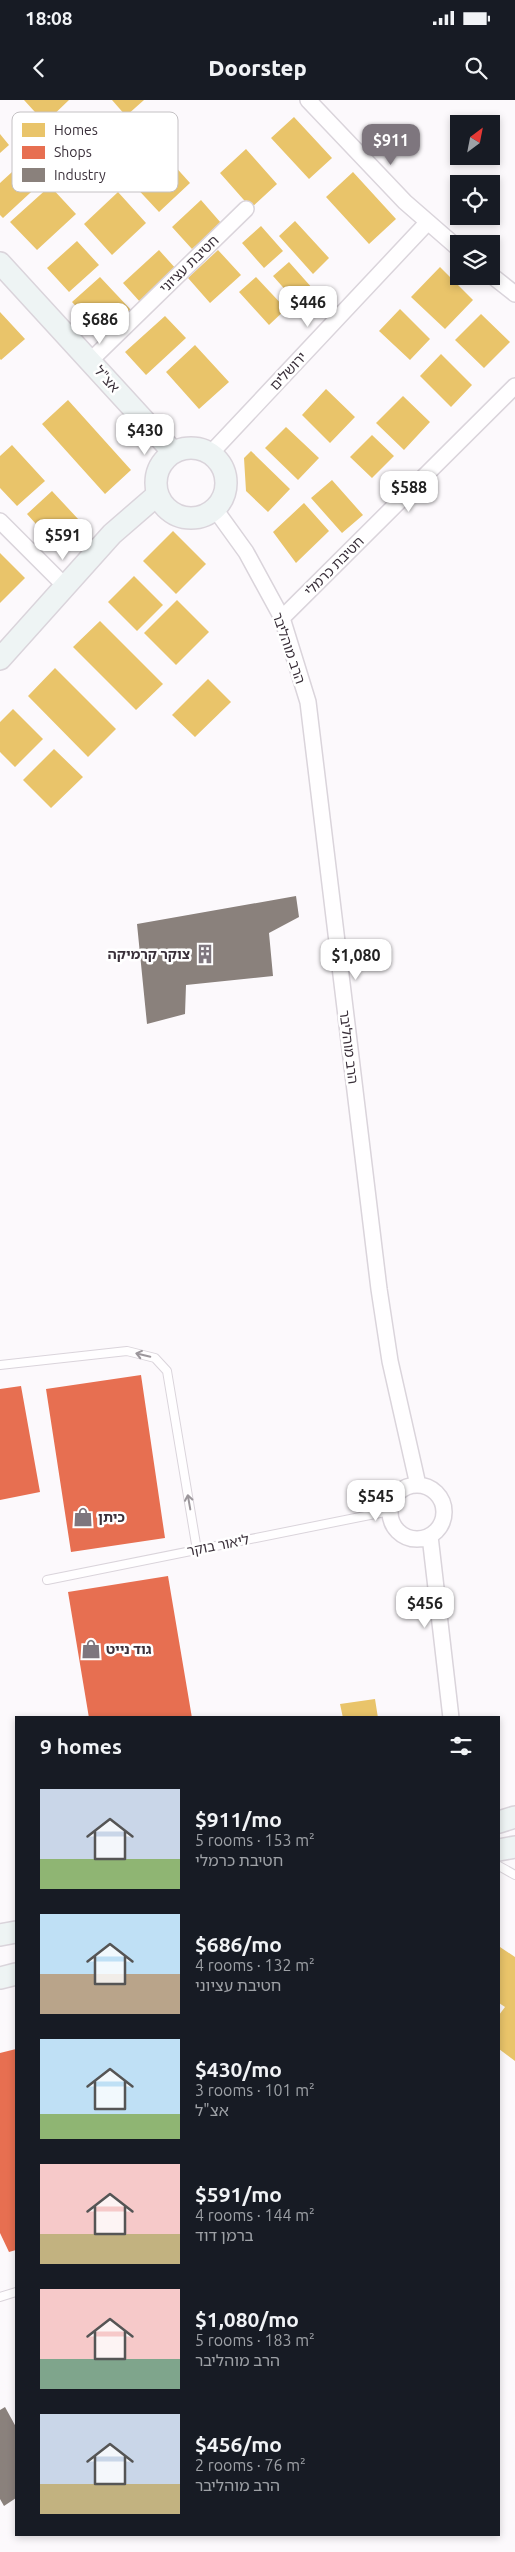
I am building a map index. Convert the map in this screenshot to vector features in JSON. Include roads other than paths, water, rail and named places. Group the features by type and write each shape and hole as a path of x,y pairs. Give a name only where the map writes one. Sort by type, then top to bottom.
{"street":[{"path":"308,100 427,223 450,242"},
{"name":"חטיבת עציוני","path":"90,361 246,208"},
{"name":"ירושלים","path":"211,453 427,223"},
{"name":"אצ\"ל","path":"0,263 173,452"},
{"path":"500,282 515,294"},
{"name":"חטיבת כרמלי","path":"282,618 515,386"},
{"path":"192,447 211,453 224,470 226,480 226,490 215,509 206,515 194,518 182,517 163,505 155,482 158,470 164,460 173,452 192,447"},
{"path":"0,659 112,534 158,495"},
{"name":"הרב מוהליבר","path":"215,509 246,552 282,618 308,702 379,1289 390,1361 418,1485"},
{"path":"0,521 64,586"},
{"path":"418,1485 434,1491 443,1506 442,1523 430,1536 412,1539 396,1529 390,1511 396,1496 402,1490 418,1485"},
{"path":"430,1536 451,1716"},
{"path":"500,1822 515,1817"},
{"path":"500,1850 515,1846"},
{"path":"0,1935 15,1932"},
{"path":"0,1978 15,1974"}],"lane":[{"path":"0,1365 127,1351 155,1358 166,1372 197,1550"},
{"name":"ליאור בוקר","path":"47,1580 390,1511"},
{"path":"500,1867 515,1875"},
{"path":"0,2297 15,2292"}],"place":[{"name":"צוקר קרמיקה","path":"205,954"},
{"name":"כיתן","path":"83,1517"},
{"name":"גוד נייט","path":"91,1649"}]}
